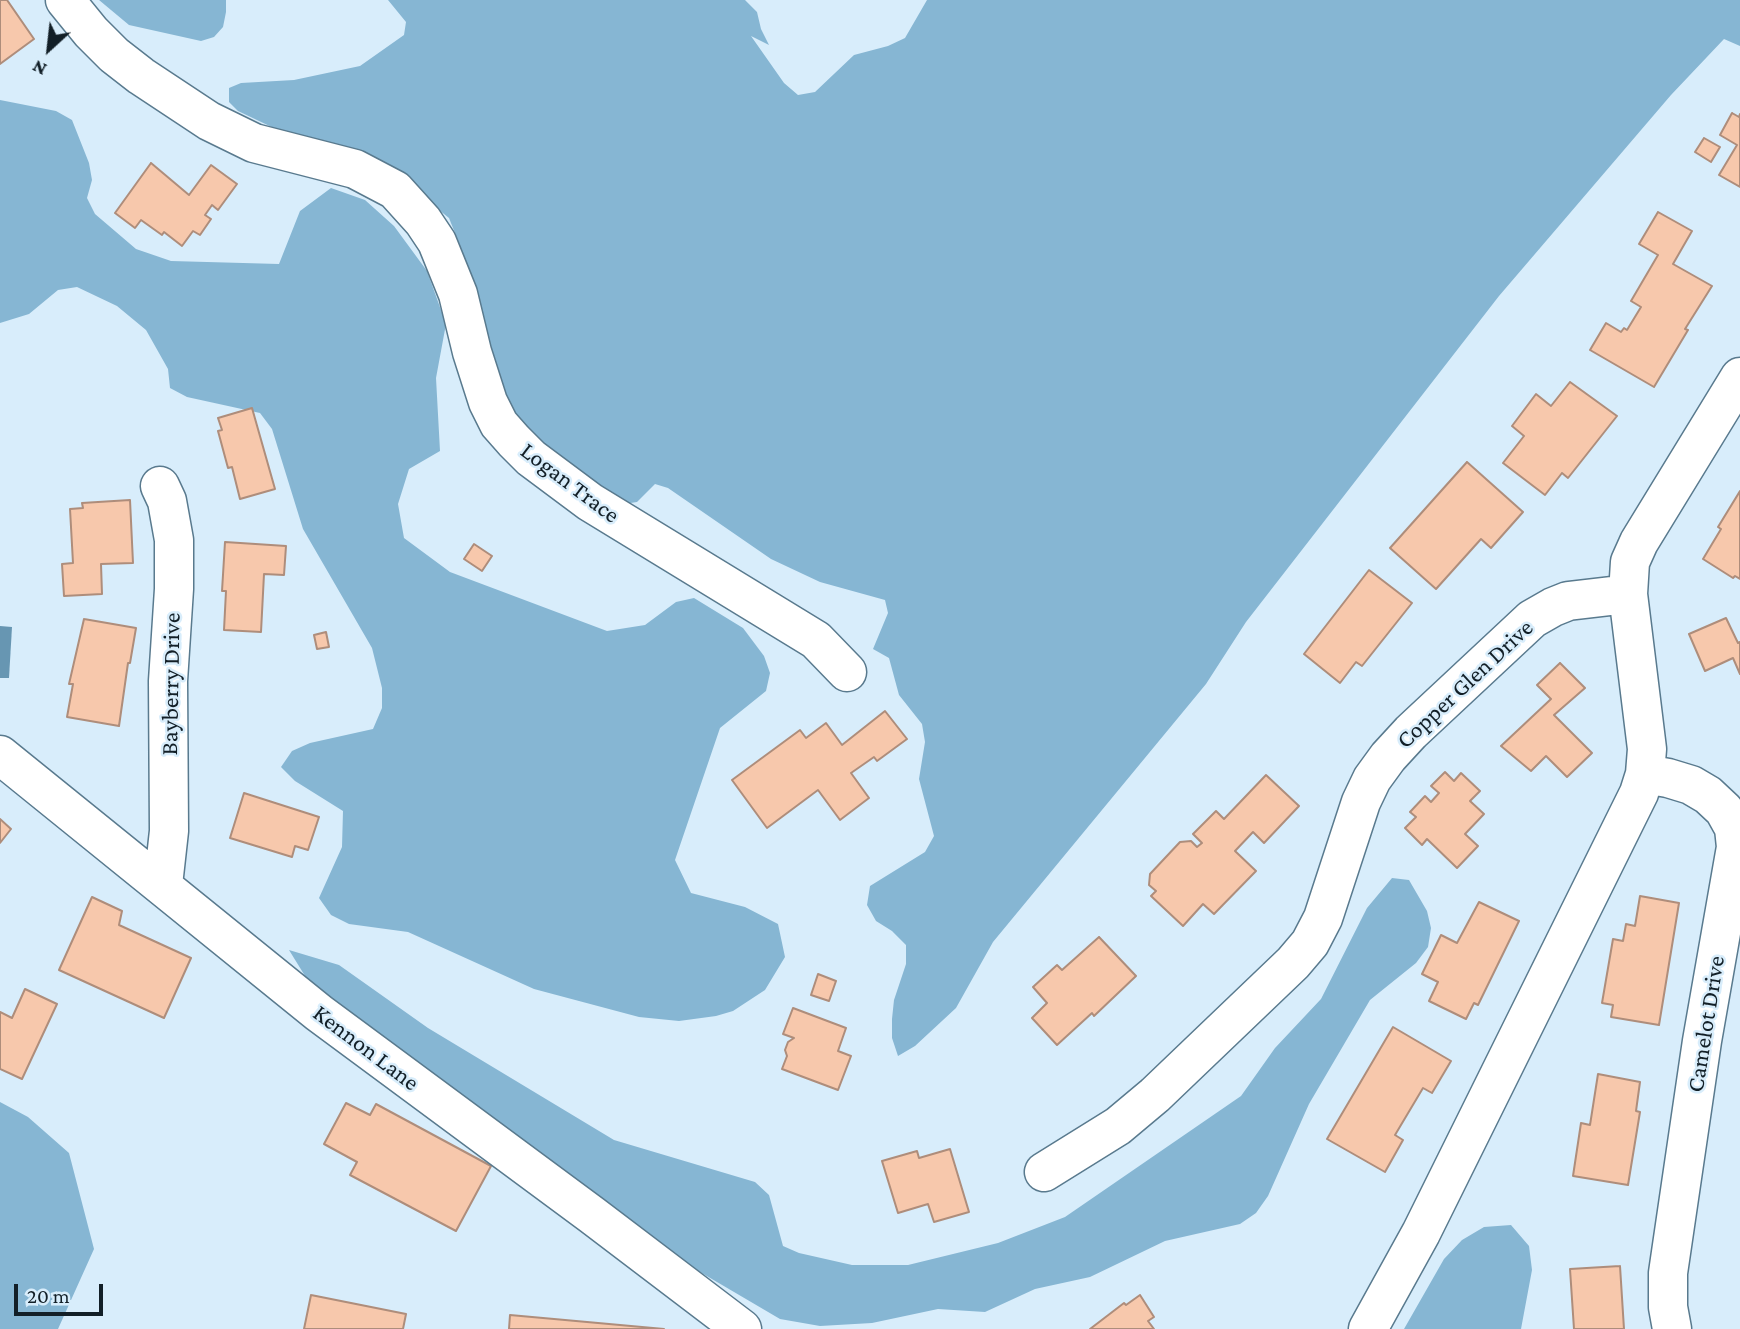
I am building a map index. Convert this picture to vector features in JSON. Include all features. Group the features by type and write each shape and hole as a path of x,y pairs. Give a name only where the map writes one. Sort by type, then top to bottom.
{"street":[{"name":"Logan Trace","path":"65,0 114,55 177,100 236,135 254,143 334,163 377,179 395,190 423,221 448,266 488,402 499,425 531,458 590,502 816,640 847,672"},
{"path":"1368,1329 1421,1233 1639,793 1645,774 1647,749 1628,594 1630,562 1639,542 1740,377"},
{"name":"Bayberry Drive","path":"160,486 167,501 174,540 168,681 169,831 163,885"},
{"name":"Copper Glen Drive","path":"1044,1172 1118,1126 1146,1103 1310,943 1323,918 1361,802 1372,779 1412,732 1532,618 1569,601 1628,594"},
{"name":"Kennon Lane","path":"0,755 319,1013 593,1215 742,1329"},
{"name":"Camelot Drive","path":"1645,774 1679,782 1709,795 1724,810 1734,828 1736,847 1702,1041 1668,1273 1668,1307 1672,1329"}],"shaded area":[{"path":"99,0 226,0 226,12 223,27 214,37 201,41 129,25"},
{"path":"388,0 745,0 757,12 769,45 751,36 784,83 798,95 815,92 854,55 888,46 905,38 927,0 1740,0 1740,46 1724,39 1671,95 1499,296 1246,622 1206,684 993,942 956,1008 915,1046 898,1056 892,1038 892,1019 894,1000 906,964 906,945 892,931 876,921 867,905 870,886 925,852 934,836 919,779 925,742 922,724 899,695 889,658 873,649 888,613 885,600 820,582 771,559 668,488 655,484 637,502 624,504 523,431 503,395 459,243 449,218 383,165 278,130 238,111 229,102 229,88 241,83 294,80 360,66 404,35 406,22"},
{"path":"0,100 56,111 72,120 89,163 92,180 87,198 95,214 136,249 171,261 279,264 300,211 331,188 365,200 394,226 427,271 446,324 436,378 440,451 409,469 398,504 404,538 450,572 607,631 645,625 676,602 694,598 743,628 764,656 770,673 766,691 720,728 675,860 691,893 745,907 778,924 785,957 765,990 733,1011 716,1016 679,1021 639,1017 534,989 408,932 349,924 331,915 319,898 342,847 343,811 295,781 281,767 292,751 310,743 373,729 382,708 382,688 372,648 303,529 272,429 260,413 187,397 170,388 168,369 146,330 117,306 77,287 58,290 29,314 0,323"},
{"path":"0,626 12,627 9,678 0,678"},
{"path":"1392,878 1409,880 1427,911 1431,928 1428,947 1416,963 1370,1000 1309,1104 1268,1196 1256,1213 1240,1224 1165,1241 1090,1277 1035,1289 985,1312 938,1309 872,1323 820,1326 780,1319 671,1255 310,984 289,950 339,965 428,1028 614,1140 755,1182 769,1195 783,1246 799,1253 852,1265 908,1265 998,1243 1065,1217 1241,1096 1275,1048 1321,999 1367,908"},
{"path":"0,1102 28,1117 69,1153 94,1249 58,1329 0,1329"},
{"path":"1511,1225 1529,1246 1532,1270 1521,1329 1404,1329 1444,1259 1462,1240 1484,1227"}],"building":[{"path":"0,0 7,0 34,39 0,64"},
{"path":"1732,113 1739,117 1740,114 1740,187 1719,175 1737,145 1720,135"},
{"path":"1704,138 1720,147 1711,162 1695,152"},
{"path":"151,163 189,195 211,165 237,184 218,210 212,205 205,215 211,219 200,235 193,231 182,246 164,232 162,235 141,220 135,228 115,213"},
{"path":"1658,212 1692,231 1673,264 1712,286 1654,387 1590,350 1606,323 1621,332 1624,328 1627,330 1641,307 1631,301 1658,255 1639,244"},
{"path":"1570,382 1617,416 1568,478 1562,473 1545,495 1503,463 1524,436 1512,426 1536,394 1551,406"},
{"path":"252,408 275,489 240,499 232,467 228,468 218,431 222,430 218,418"},
{"path":"1467,462 1523,512 1491,548 1481,539 1436,589 1390,548"},
{"path":"1740,491 1740,579 1735,576 1733,578 1703,559 1721,529 1718,527"},
{"path":"130,500 133,563 101,564 102,594 64,596 62,564 73,563 70,509 83,508 82,503"},
{"path":"225,542 286,546 284,575 264,574 261,632 224,630 226,591 222,591"},
{"path":"474,544 492,556 482,571 464,559"},
{"path":"1369,570 1412,603 1362,666 1356,662 1340,683 1304,654"},
{"path":"1726,618 1738,643 1740,642 1740,674 1733,658 1705,671 1689,634"},
{"path":"84,619 136,628 119,726 67,717 73,684 69,684"},
{"path":"326,632 329,647 317,649 314,635"},
{"path":"1560,663 1585,688 1554,715 1592,753 1567,777 1546,756 1531,771 1501,746 1551,699 1537,685"},
{"path":"885,711 907,739 877,761 874,757 851,773 869,798 840,820 818,790 767,828 732,780 800,730 806,738 826,723 842,745"},
{"path":"1445,772 1454,781 1461,773 1480,791 1470,801 1484,814 1465,834 1478,846 1457,868 1427,839 1422,845 1405,828 1416,817 1410,812 1425,796 1431,802 1439,793 1431,786"},
{"path":"1266,775 1299,806 1264,843 1253,832 1235,851 1256,871 1214,914 1203,904 1183,926 1151,896 1156,891 1149,885 1150,874 1180,842 1191,841 1197,847 1202,843 1193,834 1216,811 1224,819"},
{"path":"244,793 319,817 308,850 295,846 292,857 230,838"},
{"path":"0,819 11,829 0,843"},
{"path":"1640,896 1679,903 1659,1025 1611,1017 1613,1005 1602,1003 1613,939 1623,941 1626,924 1635,926"},
{"path":"92,897 122,911 119,925 191,958 164,1018 59,970"},
{"path":"1479,902 1519,921 1478,1005 1474,1003 1466,1019 1429,1001 1438,982 1422,974 1441,935 1457,943"},
{"path":"1099,937 1136,976 1094,1016 1092,1013 1057,1045 1032,1018 1047,1003 1033,987 1057,965 1062,970"},
{"path":"818,974 836,981 829,1001 811,995"},
{"path":"25,989 57,1004 22,1079 0,1069 0,1012 12,1018"},
{"path":"793,1008 846,1028 838,1051 851,1056 838,1090 782,1069 788,1042 794,1038 783,1034"},
{"path":"1393,1027 1451,1061 1432,1093 1423,1088 1395,1135 1403,1140 1385,1172 1327,1139"},
{"path":"1598,1074 1640,1082 1636,1111 1640,1112 1628,1185 1573,1176 1581,1123 1590,1125"},
{"path":"346,1103 370,1115 376,1104 491,1166 456,1231 350,1175 357,1162 324,1144"},
{"path":"950,1149 969,1212 934,1222 928,1204 898,1213 882,1161 917,1151 919,1158"},
{"path":"1620,1266 1624,1329 1574,1329 1570,1269"},
{"path":"311,1295 406,1314 403,1329 304,1329"},
{"path":"1140,1295 1154,1317 1148,1321 1154,1329 1090,1329 1124,1303 1126,1305"},
{"path":"510,1315 664,1329 509,1329"}]}
